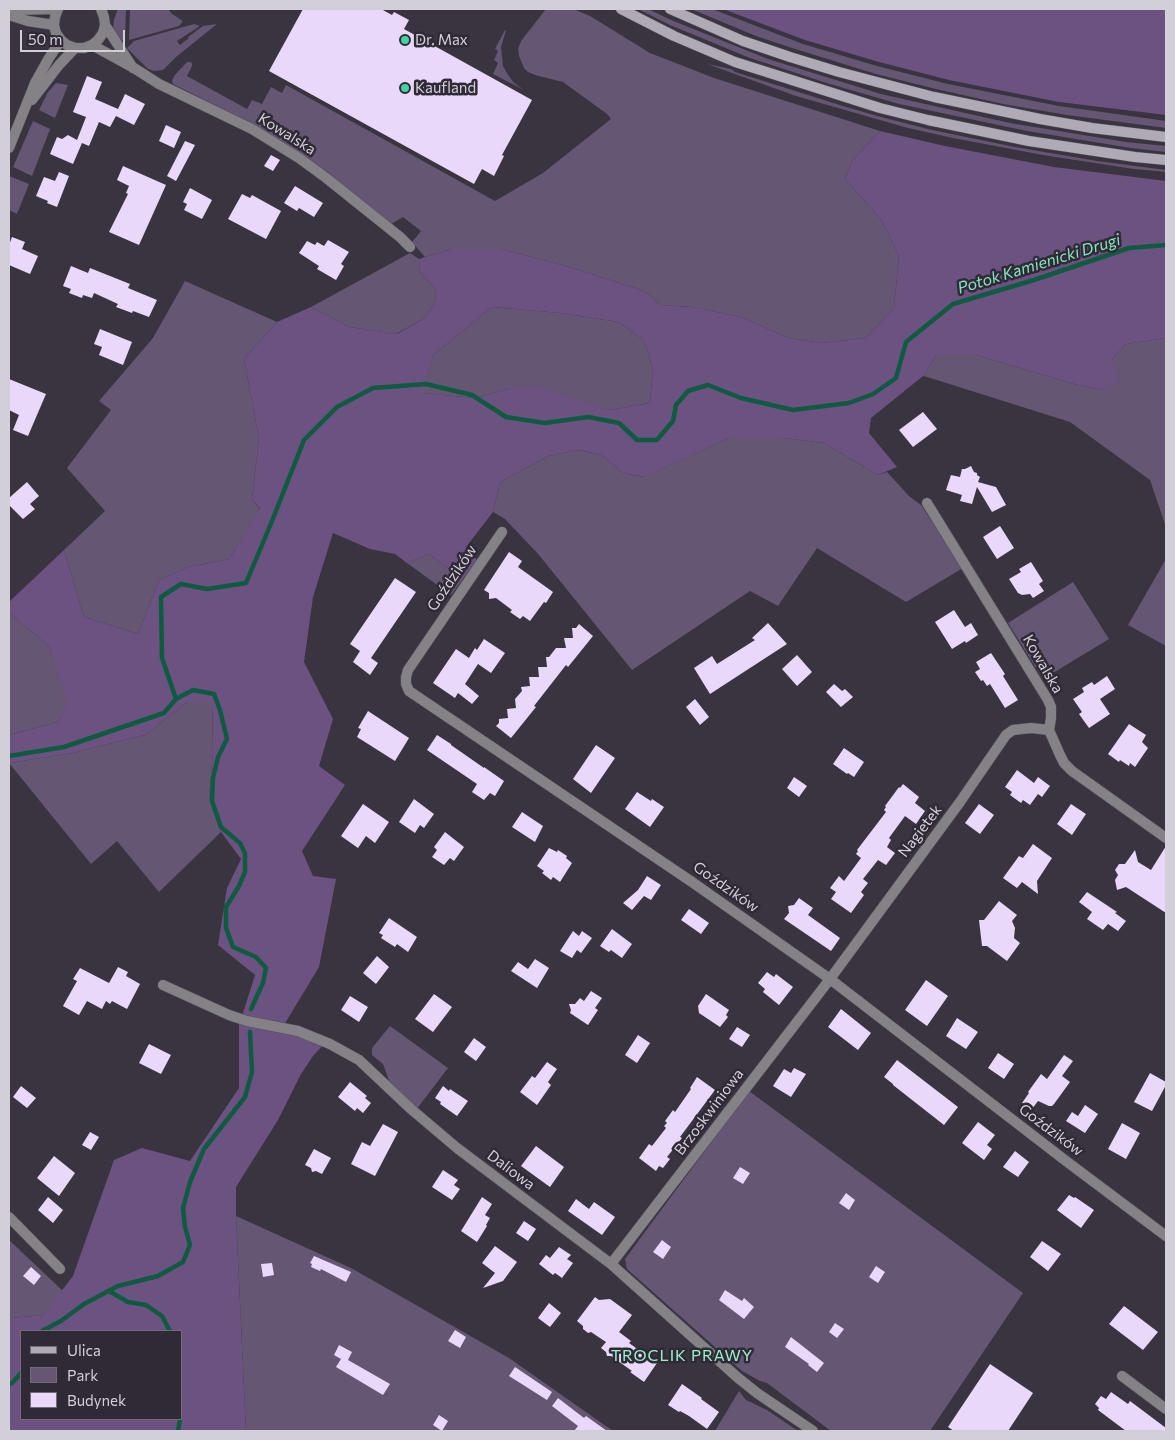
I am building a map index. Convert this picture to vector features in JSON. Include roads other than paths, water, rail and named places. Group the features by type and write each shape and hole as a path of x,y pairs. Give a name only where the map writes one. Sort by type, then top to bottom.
{"main road":[{"path":"621,9 674,36 735,62 880,108 1029,141 1166,160"},
{"path":"670,9 743,40 790,57 934,98 1048,121 1166,137"}],"street":[{"path":"9,10 58,9 54,25 56,33 67,45 75,48 84,48 98,40 103,33 105,15"},
{"path":"9,15 28,21 54,25"},
{"name":"Kowalska","path":"105,15 134,68"},
{"path":"9,148 35,83 61,40"},
{"name":"Kowalska","path":"92,45 159,84 252,129 299,158 410,247"},
{"path":"26,109 59,65 75,48"},
{"name":"Kowalska","path":"927,504 1048,700 1051,707 1049,730 1060,755 1072,771 1166,838"},
{"name":"Goździków","path":"502,532 408,670 406,684 409,691 692,882 830,979 1166,1236"},
{"name":"Nagietek","path":"830,979 960,802 1006,735 1013,730 1031,728 1049,730"},
{"name":"Brzoskwiniowa","path":"611,1264 830,979"},
{"name":"Daliowa","path":"163,985 229,1015 247,1021 298,1031 330,1044 359,1060 411,1109 457,1148 611,1264 737,1377 813,1431"},
{"path":"9,1217 60,1268"},
{"path":"1122,1376 1166,1409"}],"waterway":[{"name":"Potok Kamienicki Drugi","path":"9,756 64,747 164,713 176,699 162,658 161,597 181,584 207,589 246,583 304,440 337,407 373,388 426,384 472,395 506,417 545,423 588,417 619,423 637,440 657,440 673,421 676,405 688,391 708,385 741,398 793,410 849,403 873,394 896,378 906,342 953,304 1034,280 1129,248 1166,245"},
{"path":"176,699 193,690 214,694 220,710 227,739 218,757 213,778 212,801 221,827 240,843 245,853 245,872 226,907 226,928 233,947 256,957 266,968 263,983 251,1009"},
{"path":"44,1330 61,1321 84,1304 118,1286 158,1276 183,1262 190,1245 185,1227 183,1208 190,1182 204,1149 245,1097 252,1072 250,1032"},
{"path":"109,1291 128,1302 146,1305 162,1316 169,1330"},
{"path":"9,1384 20,1374"},
{"path":"178,1431 180,1420"}],"place":[{"name":"Dr. Max","path":"405,40"},
{"name":"Kaufland","path":"405,88"}],"district":[{"name":"TROCLIK PRAWY","path":"682,1356"}]}
